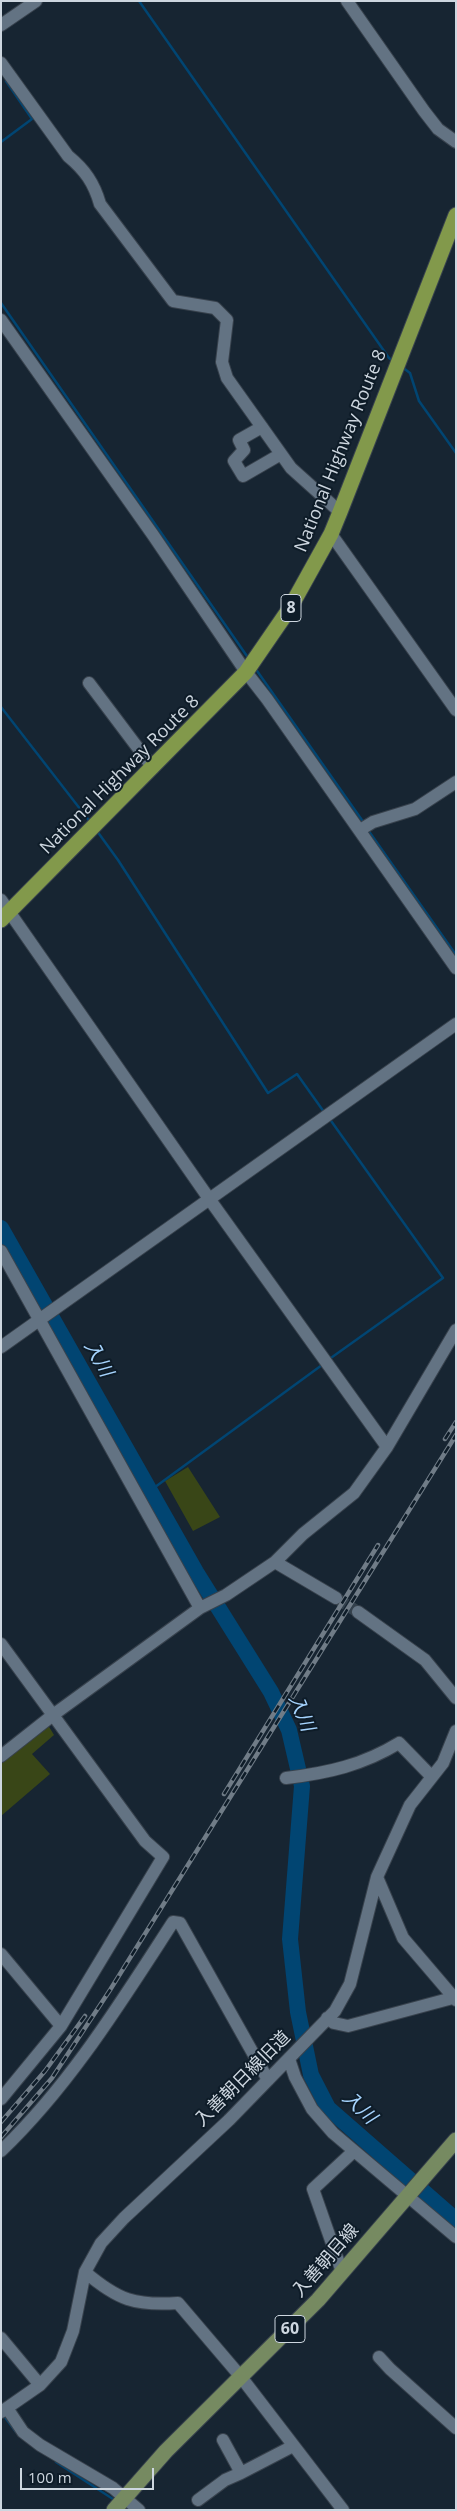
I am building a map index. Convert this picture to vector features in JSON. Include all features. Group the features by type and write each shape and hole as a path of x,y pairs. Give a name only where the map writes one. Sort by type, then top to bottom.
{"highway":[{"name":"National Highway Route 8","path":"4,911 153,768 246,672 290,608 331,534 456,216"}],"main road":[{"name":"入善朝日線","path":"114,2510 166,2451 278,2342 342,2272 456,2140"}],"street":[{"path":"1,26 36,1"},
{"path":"347,1 424,111 438,129 456,142"},
{"path":"1,63 68,156 82,168 95,186 100,204 173,301 215,308 227,320 222,362 227,378 291,468 340,512"},
{"path":"1,320 153,535 246,672 360,830 456,968"},
{"path":"262,427 239,440 244,450 234,461 243,476 281,454"},
{"path":"331,534 456,710"},
{"path":"89,683 153,768"},
{"path":"360,830 373,822 415,809 456,782"},
{"path":"4,911 387,1447"},
{"path":"1,1347 456,1024"},
{"path":"1,1251 38,1321 200,1608"},
{"path":"1,1756 53,1715 200,1608 226,1595 275,1562 303,1534 354,1493 387,1447 456,1330"},
{"path":"275,1562 336,1598"},
{"path":"358,1612 425,1660 456,1698"},
{"path":"1,1644 145,1841 163,1857 61,2026 1,2099"},
{"name":"入善朝日線旧道","path":"4,2410 40,2385 61,2362 73,2330 85,2272 101,2243 124,2218 292,2057 335,2011 350,1984 377,1877 410,1805 443,1763 456,1731"},
{"path":"286,1778 308,1776 356,1765 377,1757 399,1743 432,1777"},
{"path":"327,2018 334,2024 348,2026 455,1998 403,1938 377,1877"},
{"path":"1,2151 40,2111 119,2005 173,1922 180,1923 268,2080"},
{"path":"1,1954 61,2026"},
{"path":"292,2057 295,2077 312,2109 354,2151 456,2237"},
{"path":"342,2272 313,2189 354,2151"},
{"path":"85,2272 106,2290 144,2304 178,2303 241,2376 343,2510"},
{"path":"1,2338 40,2385"},
{"path":"379,2357 456,2428"},
{"path":"4,2410 23,2432 40,2445 125,2496 139,2510"},
{"path":"223,2440 241,2473"},
{"path":"198,2500 225,2480 293,2446"}],"green space":[{"path":"188,1467 220,1517 193,1531 165,1481"},
{"path":"48,1725 54,1735 32,1754 50,1774 1,1816 1,1764"}],"waterway":[{"path":"139,1 389,358 393,361"},
{"path":"1,142 32,119 6,81"},
{"path":"1,303 249,659"},
{"path":"402,367 410,373 419,401 456,453"},
{"path":"255,668 364,823"},
{"path":"1,707 91,823"},
{"path":"368,830 456,955"},
{"path":"97,831 118,860 268,1093 297,1074 324,1112"},
{"path":"328,1360 443,1278 329,1118"},
{"name":"入川","path":"1,1228 196,1572 271,1692 289,1730 302,1786 290,1939 298,2012 311,2075 328,2108 456,2220"},
{"path":"151,1490 322,1365"},
{"path":"4,2416 16,2432"},
{"path":"56,2462 116,2501"}],"tunnel":[{"path":"336,1598 358,1612"}],"railway":[{"path":"445,1439 456,1422"},
{"path":"1,2137 52,2078 110,1990 456,1435"},
{"path":"224,1794 378,1545"},
{"path":"1,2122 45,2071 85,2016"}]}
